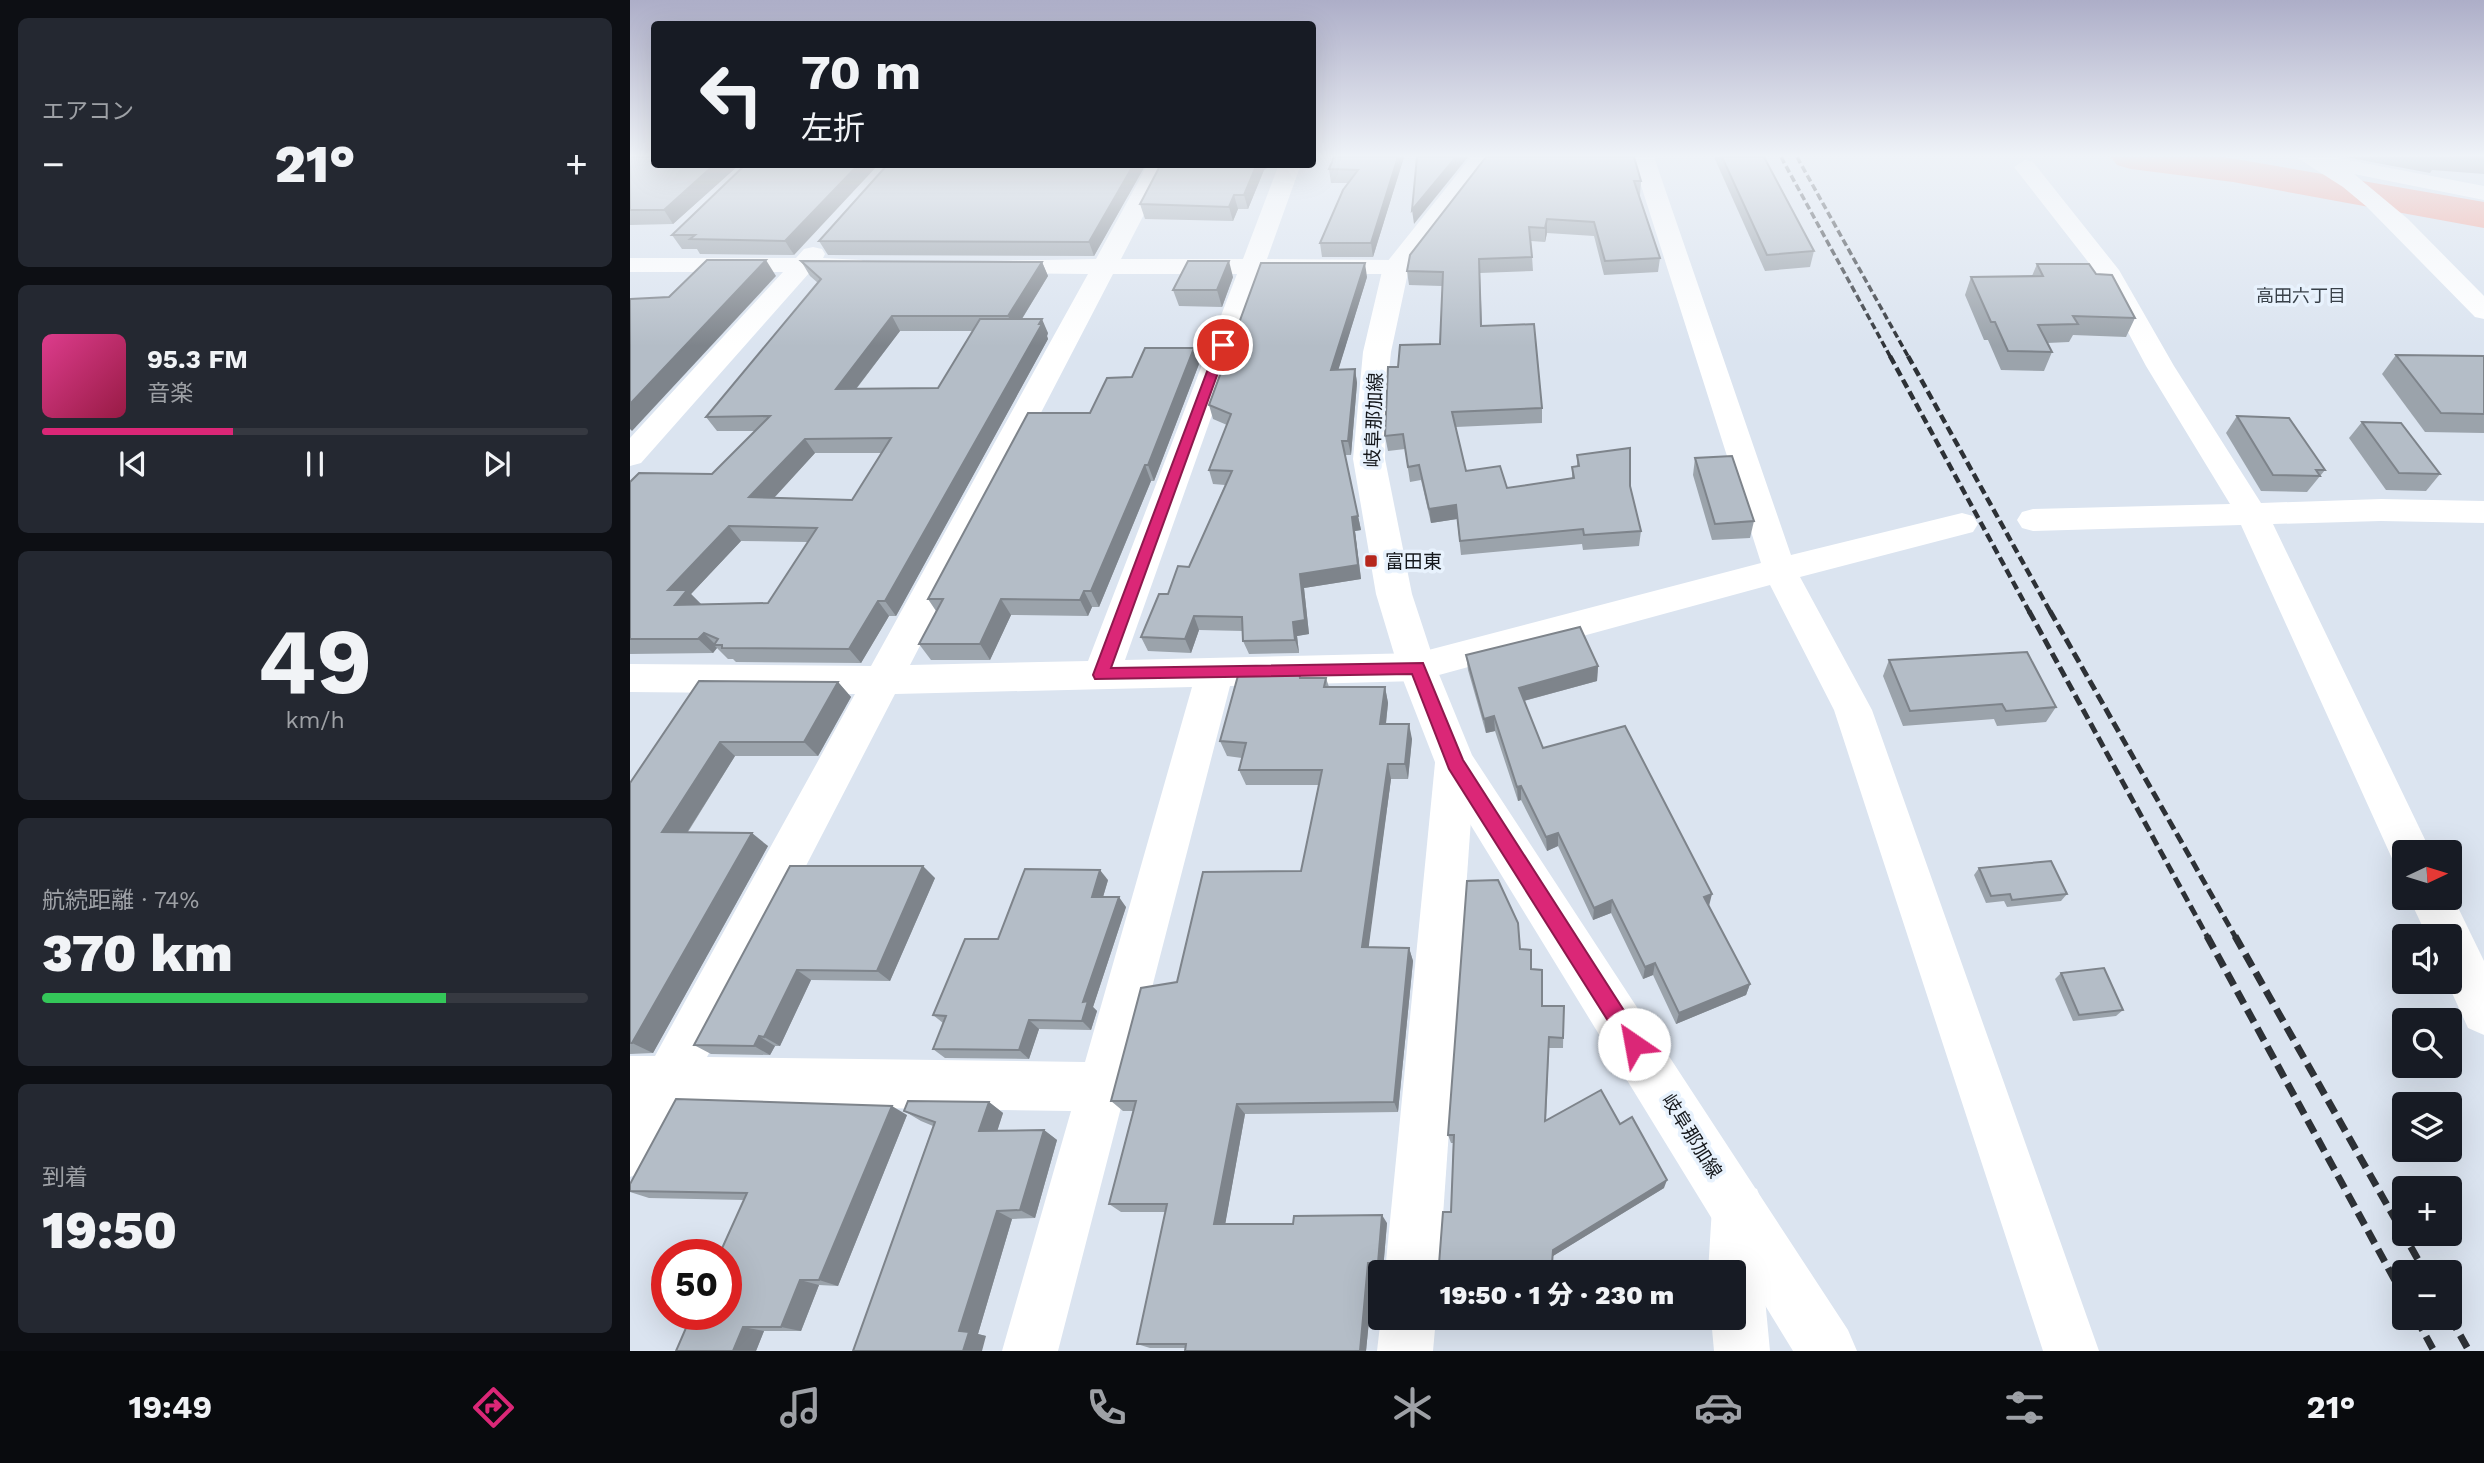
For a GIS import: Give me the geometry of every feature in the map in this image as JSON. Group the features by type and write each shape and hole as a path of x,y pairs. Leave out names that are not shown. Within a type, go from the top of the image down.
{"main road":[{"name":"岐阜那加線","path":"1433,220 1396,267 1377,352 1369,459 1394,594 1418,667 1455,764 1827,1351"}],"street":[{"path":"630,1152 650,1079 883,680 1129,220"},
{"path":"1101,675 1269,220"},
{"path":"1664,220 1780,571 1853,710 1986,1091 2071,1351"},
{"path":"2067,220 2107,270 2160,366 2252,514 2404,840"},
{"path":"2392,220 2484,311"},
{"path":"630,456 831,234"},
{"path":"635,270 676,238"},
{"path":"635,270 803,264 873,265"},
{"path":"969,266 1396,267"},
{"path":"2033,520 2381,510 2484,512"},
{"path":"630,678 883,680 1418,667 1962,524"},
{"path":"1030,1351 1215,672"},
{"path":"1413,1260 1455,764"},
{"path":"2462,963 2484,1012"},
{"path":"650,1079 1103,1087"},
{"path":"1738,1208 1734,1256 1742,1351"},
{"path":"1405,1351 1407,1330"}],"building":[{"path":"688,220 805,220 785,241 690,239 695,235 672,235"},
{"path":"838,220 1102,220 1089,242 819,241"},
{"path":"1330,220 1378,220 1371,243 1320,243"},
{"path":"1437,220 1547,220 1545,228 1529,227 1532,257 1479,259 1481,326 1534,324 1542,408 1452,412 1466,471 1500,466 1507,488 1574,478 1572,467 1579,466 1577,455 1630,448 1630,486 1641,531 1584,535 1583,529 1460,541 1456,505 1429,509 1419,465 1408,467 1403,434 1385,436 1388,367 1398,367 1400,345 1440,344 1443,272 1407,271 1410,255"},
{"path":"1563,220 1647,220 1660,258 1605,261 1594,222"},
{"path":"1751,220 1798,220 1814,251 1767,255"},
{"path":"707,260 766,260 630,404 630,299 669,297"},
{"path":"801,261 1042,262 1008,316 892,316 836,389 938,388 980,319 1042,319 1039,324 1042,324 885,601 878,601 849,649 722,648 722,645 714,645 718,639 704,633 698,639 630,639 630,482 639,473 712,474 770,416 706,417 821,279","holes":["891,438 852,500 749,497 805,439","729,526 817,528 768,603 675,605 687,590 668,590"]},
{"path":"1188,261 1229,261 1217,290 1173,290"},
{"path":"1261,263 1365,263 1331,370 1355,369 1348,441 1342,441 1358,516 1352,517 1358,565 1300,574 1305,620 1293,622 1295,640 1243,641 1242,617 1194,616 1185,639 1141,637 1159,594 1168,594 1178,566 1189,567 1232,471 1209,470 1231,414 1209,405"},
{"path":"2037,264 2089,264 2096,274 2112,275 2135,318 2073,316 2078,324 2038,325 2052,352 2008,351 1995,322 1991,322 1971,277 2043,276"},
{"path":"1145,348 1194,348 1148,465 1145,465 1091,591 1084,591 1080,600 1001,599 980,644 919,644 943,599 928,599 1028,413 1090,413 1107,378 1132,377"},
{"path":"2396,355 2484,356 2484,414 2441,413"},
{"path":"2237,416 2289,418 2325,470 2316,470 2320,476 2273,475"},
{"path":"2362,422 2401,423 2440,474 2399,473"},
{"path":"1732,456 1754,521 1715,524 1695,458"},
{"path":"1580,627 1598,666 1519,688 1543,748 1625,726 1712,894 1704,897 1750,984 1679,1013 1655,963 1645,967 1612,900 1594,908 1558,833 1546,837 1521,786 1517,787 1494,716 1484,719 1466,655"},
{"path":"2027,652 2056,707 2006,711 2002,704 1910,711 1889,660"},
{"path":"1299,671 1300,678 1326,678 1324,687 1385,687 1380,724 1409,724 1405,764 1388,764 1362,947 1409,948 1394,1102 1237,1104 1214,1224 1293,1224 1294,1216 1382,1215 1378,1260 1368,1260 1360,1351 1185,1351 1186,1344 1137,1344 1167,1204 1109,1204 1136,1101 1111,1101 1141,988 1177,982 1203,872 1301,871 1322,770 1239,770 1246,743 1220,741 1239,672"},
{"path":"699,681 838,682 804,742 720,742 662,832 752,833 630,1043 630,783"},
{"path":"2051,861 2067,894 2012,900 2010,894 1991,896 1979,868"},
{"path":"790,866 923,866 877,971 797,970 764,1037 759,1036 754,1046 694,1045"},
{"path":"1025,869 1100,870 1092,897 1119,897 1083,1002 1088,1001 1082,1021 1029,1020 1019,1050 933,1049 946,1016 933,1015 965,939 998,939"},
{"path":"1498,880 1518,923 1520,949 1531,950 1531,969 1542,970 1542,1006 1564,1006 1563,1038 1549,1037 1545,1121 1601,1090 1620,1124 1632,1117 1667,1180 1553,1250 1552,1260 1439,1260 1443,1212 1451,1212 1454,1135 1448,1135 1467,881"},
{"path":"2104,968 2123,1010 2079,1015 2061,973"},
{"path":"676,1099 892,1106 819,1280 800,1280 781,1327 743,1327 742,1329 742,1239 726,1239 747,1193 630,1191 630,1184"},
{"path":"908,1101 989,1102 979,1131 1044,1130 1020,1210 997,1211 959,1331 969,1332 963,1351 853,1351 935,1122 904,1111"},
{"path":"685,1330 742,1330 733,1351 676,1351"}],"railway":[{"path":"1816,220 1891,358"},
{"path":"1832,220 1909,358"},
{"path":"1890,356 2030,613"},
{"path":"1908,356 2051,613"},
{"path":"2029,611 2208,938"},
{"path":"2050,611 2236,938"},
{"path":"2207,936 2392,1275"},
{"path":"2235,936 2418,1260"},
{"path":"2423,1330 2434,1351"},
{"path":"2457,1330 2469,1351"}],"place":[{"name":"富田東","path":"1371,561"}],"district":[{"name":"高田六丁目","path":"2301,295"}],"route":[{"path":"1223,345 1101,675 1418,667 1455,764 1634,1044"}]}
